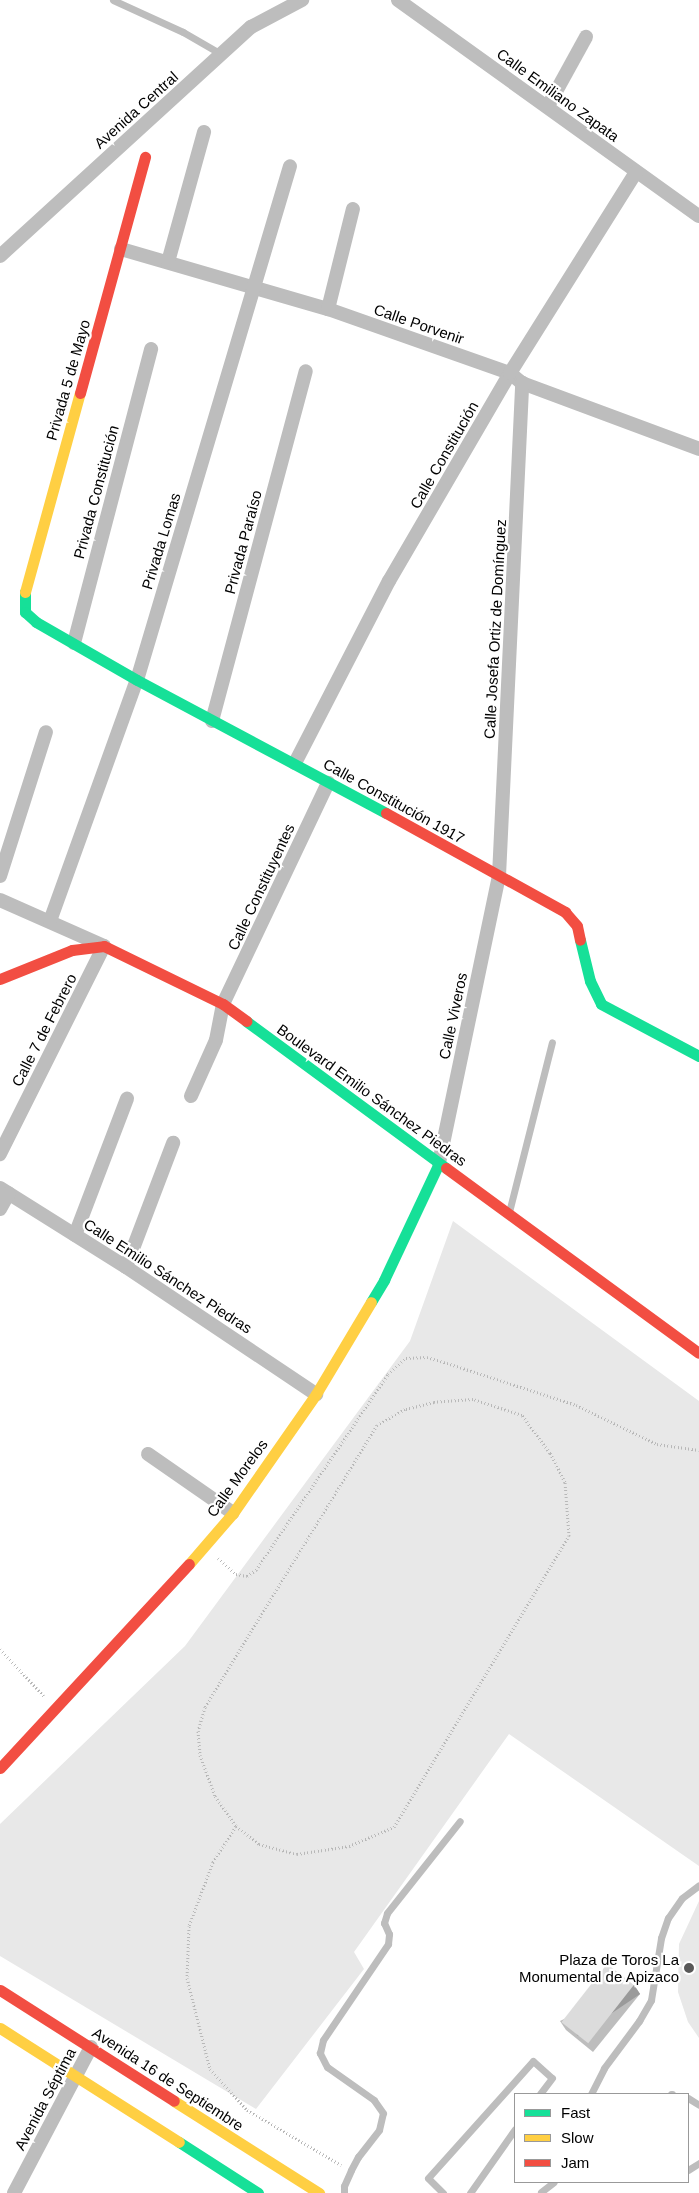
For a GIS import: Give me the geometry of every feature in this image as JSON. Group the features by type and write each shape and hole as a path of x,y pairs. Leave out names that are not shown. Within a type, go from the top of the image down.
{"street":[{"name":"Avenida Central","path":"0,256 251,27 302,0"},
{"name":"Calle Emiliano Zapata","path":"398,0 699,216"},
{"path":"548,106 586,38"},
{"path":"168,262 204,132"},
{"name":"Privada 5 de Mayo","path":"25,612 24,596 145,157"},
{"name":"Privada Lomas","path":"50,921 137,680 290,166"},
{"name":"Calle Constitución","path":"295,763 389,581 510,373 636,172"},
{"path":"328,309 353,209"},
{"name":"Calle Porvenir","path":"121,249 328,309 510,373 522,383 699,449"},
{"name":"Privada Constitución","path":"74,643 151,349"},
{"name":"Privada Paraíso","path":"212,721 306,371"},
{"name":"Calle Josefa Ortiz de Domínguez","path":"499,876 522,383"},
{"name":"Calle Constitución 1917","path":"25,612 36,622 137,680 295,763 328,783 565,912 577,926 590,981 601,1004 699,1056"},
{"path":"0,876 46,732"},
{"name":"Calle Constituyentes","path":"223,1004 328,783"},
{"name":"Calle Viveros","path":"439,1163 499,876"},
{"path":"0,900 104,946"},
{"path":"0,979 72,950 104,946"},
{"name":"Boulevard Emilio Sánchez Piedras","path":"104,946 223,1004 508,1215 699,1353"},
{"name":"Calle 7 de Febrero","path":"0,1154 104,946"},
{"path":"191,1096 216,1040 223,1004"},
{"path":"75,1235 127,1099"},
{"path":"126,1267 173,1143"},
{"name":"Calle Morelos","path":"0,1768 171,1585 233,1513 316,1394 384,1280 439,1163"},
{"path":"0,1210 4,1191"},
{"name":"Calle Emilio Sánchez Piedras","path":"4,1191 126,1267 316,1394"},
{"path":"148,1454 233,1513"},
{"name":"Avenida 16 de Septiembre","path":"0,1990 319,2193"},
{"path":"0,2028 258,2193"},
{"name":"Avenida Séptima","path":"14,2193 90,2047"}],"lane":[{"path":"113,0 183,32 221,54"},
{"path":"508,1215 552,1042"},
{"path":"344,2193 344,2186 358,2157 379,2130 383,2113 374,2100 327,2068 320,2052 323,2040 388,1944 389,1934 384,1923 387,1913 460,1822"},
{"path":"592,2093 604,2068 639,2021 651,2000 661,1938 668,1918 682,1898 699,1885"},
{"path":"443,2193 428,2178 533,2061 552,2078 541,2093"},
{"path":"470,2193 514,2130"},
{"path":"541,2192 553,2183"}],"path":[{"path":"204,1547 236,1574 246,1576 256,1570 388,1374 406,1358 427,1357 447,1363 576,1405 657,1444 699,1450"},
{"path":"473,1399 522,1415 550,1453 565,1482 569,1536 394,1827 349,1846 297,1854 259,1844 236,1826 215,1796 200,1756 198,1731 206,1706 377,1425 405,1410 434,1402 473,1399"},
{"path":"0,1649 57,1709"},
{"path":"236,1826 213,1862 189,1926 187,1978 210,2069 246,2110 351,2170"}],"shaded area":[{"path":"453,1221 699,1401 699,1866 509,1734 354,1952 364,1969 256,2109 0,1956 0,1824 185,1646 410,1341"},
{"name":"Plaza de Toros La Monumental de Apizaco","path":"699,1901 699,2038 688,2022 678,1992 679,1944"}],"building":[{"path":"607,1964 634,1985 588,2043 561,2022"}],"traffic: fast":[{"path":"25,592 25,612 36,622 137,680 386,813"},
{"path":"580,940 590,981 601,1004 699,1056"},
{"path":"246,1021 446,1168"},
{"path":"371,1302 384,1280 439,1163"},
{"path":"179,2142 258,2193"}],"traffic: slow":[{"path":"25,592 80,393"},
{"path":"189,1564 233,1513 316,1394 371,1302"},
{"path":"0,2028 179,2142"},
{"path":"174,2101 319,2193"}],"traffic: jam":[{"path":"80,393 145,157"},
{"path":"386,813 565,912 577,926 580,940"},
{"path":"0,979 72,950 104,946 223,1004 246,1021"},
{"path":"446,1168 699,1353"},
{"path":"0,1768 189,1564"},
{"path":"0,1990 174,2101"}],"place":[{"name":"Plaza de Toros La Monumental de Apizaco","path":"689,1968"}]}
